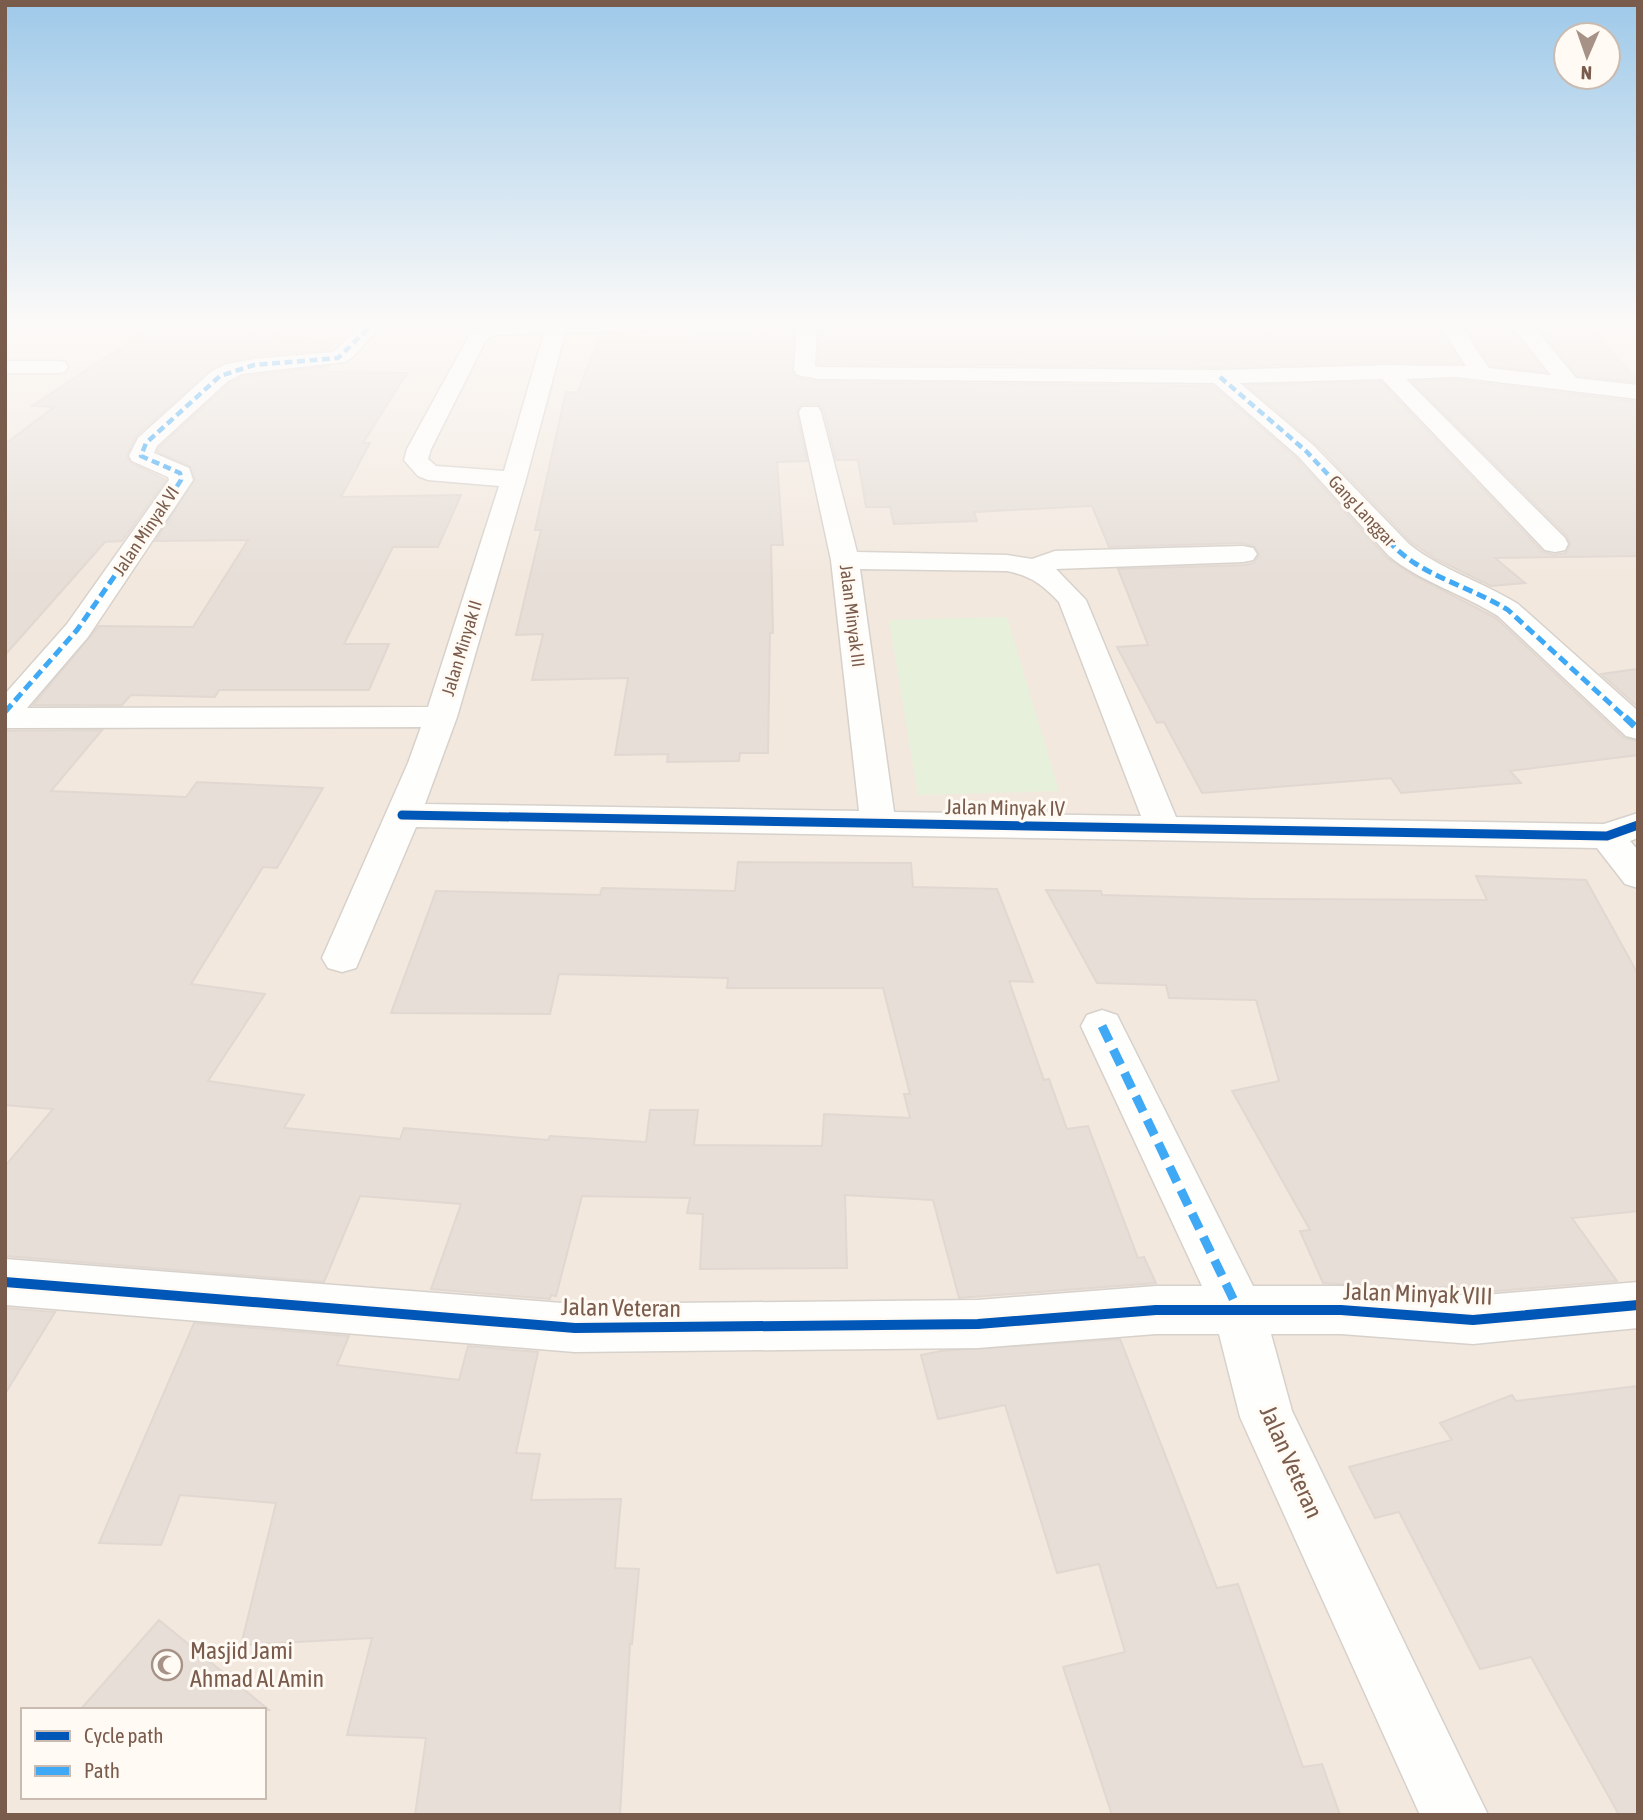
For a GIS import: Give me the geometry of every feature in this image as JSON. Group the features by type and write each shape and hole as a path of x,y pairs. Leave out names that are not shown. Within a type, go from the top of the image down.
{"street":[{"name":"Jalan Minyak VI","path":"5,712 31,687 85,619 181,480 180,473 141,456 146,443 186,407"},
{"path":"441,407 419,449 416,460 420,467 437,475 514,479"},
{"name":"Jalan Minyak II","path":"342,958 425,763 534,407"},
{"name":"Gang Langgar","path":"1256,407 1307,450 1416,565 1487,597 1508,610 1638,729"},
{"path":"1421,407 1555,544"},
{"name":"Jalan Minyak III","path":"810,412 845,560 878,823"},
{"path":"1035,568 1055,559 1242,554"},
{"path":"845,560 1007,563 1035,568 1051,577 1072,600 1163,828"},
{"path":"5,718 441,717"},
{"name":"Jalan Minyak IV","path":"402,815 1163,828 1623,831"},
{"path":"1623,831 1638,875"},
{"path":"1102,1026 1238,1309"},
{"name":"Jalan Veteran","path":"5,1282 575,1328 978,1324 1156,1310 1238,1309 1268,1417 1455,1815"},
{"name":"Jalan Minyak VIII","path":"1238,1309 1340,1310 1473,1320 1638,1305"}],"shaded area":[{"path":"5,407 1638,407 1638,1815 5,1815"}],"green space":[{"path":"1007,617 1059,791 918,795 889,620"}],"building":[{"path":"54,407 169,407 136,436 127,455 130,462 166,480 122,541 105,542 5,655 5,444"},
{"path":"203,407 386,407 363,443 370,443 341,497 461,495 438,547 393,547 344,644 389,644 369,690 219,690 215,697 131,695 122,705 33,705 99,626 193,627 248,540 155,541 195,479 190,466 157,452"},
{"path":"563,407 800,407 797,411 807,461 777,462 783,545 771,545 773,633 770,633 768,753 740,753 739,761 667,762 668,754 615,755 628,678 532,680 543,634 516,635 541,530 535,530"},
{"path":"821,407 1237,407 1296,458 1387,558 1413,575 1496,618 1624,738 1638,741 1638,755 1510,771 1521,783 1401,793 1391,778 1202,793 1164,722 1157,723 1117,647 1148,645 1118,569 1244,565 1254,563 1259,555 1255,547 1243,543 1109,547 1092,506 974,512 977,521 894,524 890,507 866,507 858,460 836,460 824,411"},
{"path":"1273,407 1405,407 1543,552 1554,555 1566,553 1570,545 1567,536 1438,407 1638,407 1638,556 1495,558 1525,583 1491,586 1436,559 1411,542 1316,444"},
{"path":"1638,669 1638,707 1601,674"},
{"path":"102,730 51,791 186,797 197,782 323,788 277,868 263,867 191,984 265,994 208,1081 304,1095 284,1128 400,1139 404,1128 548,1140 550,1136 646,1142 650,1110 698,1110 694,1145 822,1146 824,1114 910,1118 904,1094 910,1094 883,988 727,988 728,978 559,974 550,1014 391,1013 436,891 600,895 602,888 735,891 738,862 911,863 913,887 997,889 1033,982 1009,981 1044,1080 1049,1079 1067,1129 1088,1126 1138,1258 1144,1257 1156,1283 959,1298 933,1200 845,1195 847,1268 700,1269 703,1214 687,1213 690,1198 582,1196 556,1296 551,1295 550,1299 431,1289 461,1204 360,1196 324,1282 5,1256 5,1166 53,1109 5,1105 5,731"},
{"path":"1476,876 1586,880 1638,974 1638,1211 1572,1218 1617,1281 1473,1293 1460,1292 1456,1286 1418,1289 1323,1283 1300,1231 1310,1230 1232,1091 1279,1081 1256,1000 1169,998 1166,985 1097,983 1046,890 1101,891 1102,895 1256,899 1487,900"},
{"path":"5,1308 55,1312 5,1394"},
{"path":"194,1323 349,1336 337,1365 459,1380 468,1346 538,1352 516,1453 540,1454 531,1500 621,1499 615,1568 639,1569 630,1644 620,1815 415,1815 426,1738 347,1735 372,1638 241,1645 276,1503 180,1495 161,1545 99,1543"},
{"path":"1120,1339 1217,1588 1238,1584 1303,1767 1322,1764 1340,1815 1112,1815 1063,1667 1125,1652 1099,1564 1057,1573 1005,1405 938,1419 921,1355 941,1351"},
{"path":"1638,1386 1638,1815 1619,1815 1531,1657 1480,1669 1399,1512 1375,1518 1349,1467 1452,1440 1440,1423 1512,1395 1516,1401"},
{"name":"Masjid Jami Ahmad Al Amin","path":"159,1620 269,1710 266,1708 82,1708"}],"marked path":[{"path":"5,712 55,659 120,571 181,480 180,473 141,456 146,443 186,407"},
{"path":"1255,407 1306,451 1399,550 1416,564 1487,597 1508,610 1638,729"},
{"path":"1102,1026 1238,1309 1234,1309"}],"cycle path":[{"path":"402,815 1607,836 1638,825"},
{"path":"5,1282 575,1328 978,1324 1156,1310 1341,1310 1473,1320 1638,1305"}],"place":[{"name":"Masjid Jami Ahmad Al Amin","path":"167,1665"}]}
